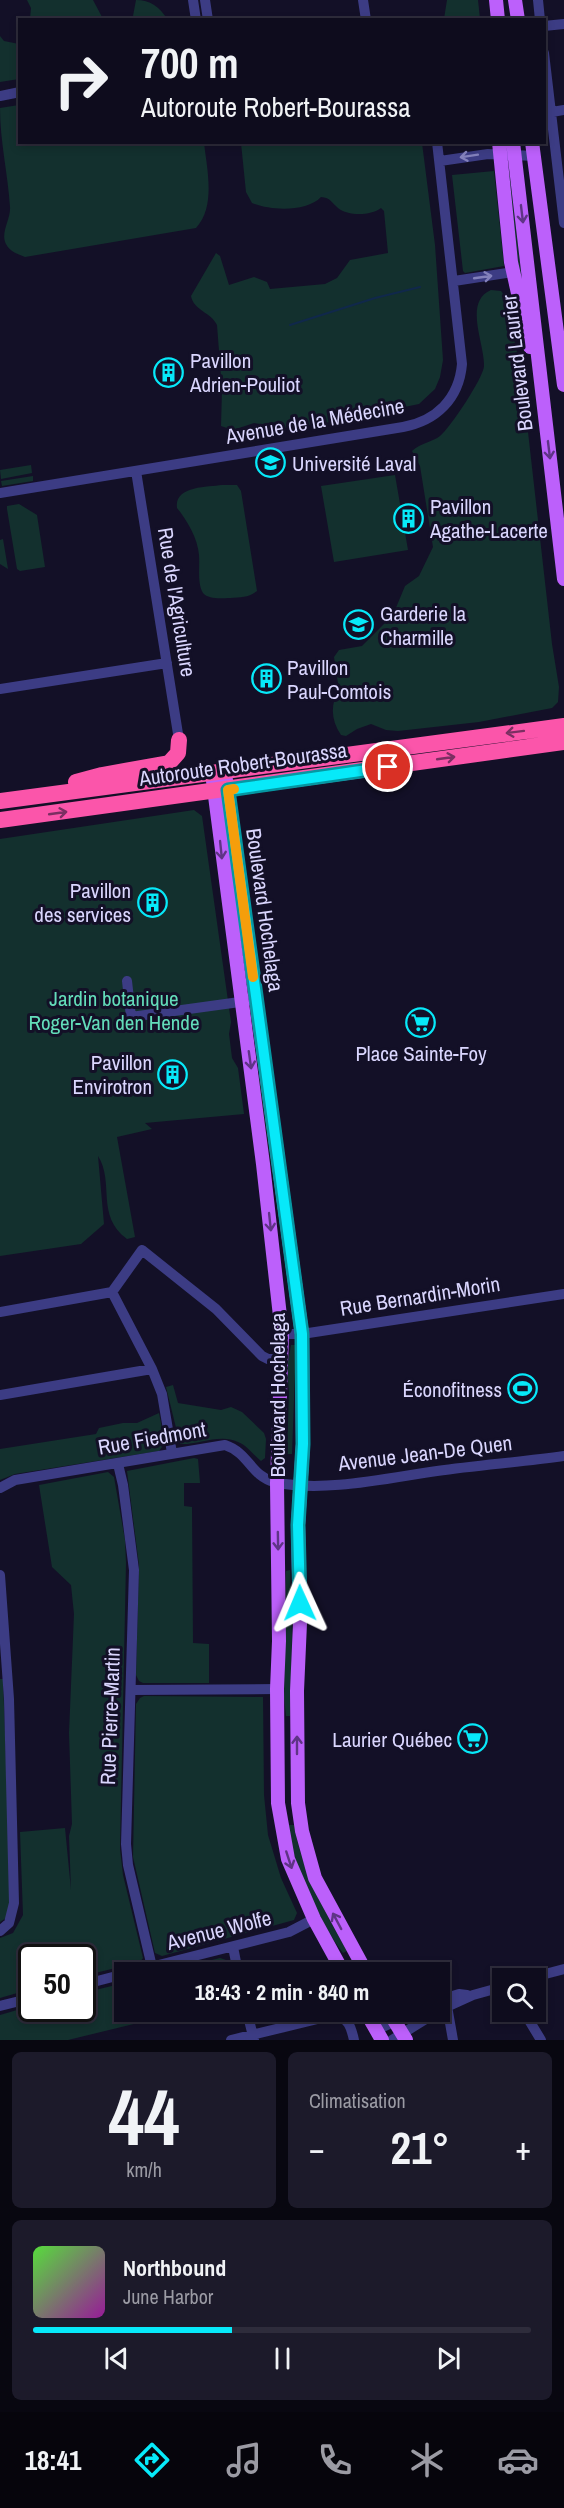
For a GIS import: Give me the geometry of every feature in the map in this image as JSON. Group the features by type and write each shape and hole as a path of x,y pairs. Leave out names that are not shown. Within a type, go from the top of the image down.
{"highway":[{"name":"Autoroute Robert-Bourassa","path":"0,798 218,772 564,726"},
{"path":"0,798 170,763 178,753 179,740"},
{"name":"Autoroute Robert-Bourassa","path":"0,820 564,742"}],"main road":[{"path":"496,0 498,18"},
{"path":"515,0 518,18"},
{"path":"499,148 513,272 542,392"},
{"name":"Boulevard Laurier","path":"514,149 564,579"},
{"name":"Boulevard Laurier","path":"533,149 564,385"},
{"name":"Boulevard Hochelaga","path":"218,772 256,1000 302,1334 303,1444 299,1486 298,1803 302,1831 315,1878 361,1962"},
{"name":"Boulevard Hochelaga","path":"221,791 242,1002 282,1334 277,1483 278,1803 288,1859 314,1918 338,1962"},
{"path":"278,1803 298,1803"},
{"path":"393,2022 400,2038"}],"street":[{"path":"193,0 196,18"},
{"path":"205,0 208,18"},
{"path":"363,0 366,18"},
{"path":"538,0 540,18"},
{"path":"546,26 564,24"},
{"path":"546,68 564,223"},
{"path":"0,96 18,92"},
{"path":"552,112 564,110"},
{"name":"Avenue de la Médecine","path":"0,493 403,427 428,419 448,403 457,389 462,374 454,281 437,144"},
{"path":"440,161 499,148 533,149"},
{"path":"454,281 513,272"},
{"name":"Rue de l'Agriculture","path":"136,471 179,740"},
{"path":"0,689 167,663"},
{"path":"127,981 131,1017 256,1000"},
{"path":"0,1312 112,1292 142,1250 216,1309 262,1356 268,1359 281,1359"},
{"path":"112,1292 152,1369 162,1394 172,1453"},
{"name":"Rue Bernardin-Morin","path":"282,1334 302,1334 564,1294"},
{"path":"0,1395 152,1369"},
{"name":"Rue Fiedmont","path":"0,1488 15,1480 225,1445 236,1449 263,1478 277,1483 299,1486"},
{"name":"Avenue Jean-De Quen","path":"299,1486 408,1477 561,1457"},
{"name":"Rue Pierre-Martin","path":"118,1464 123,1485 134,1570 127,1854 151,1962"},
{"path":"0,1575 14,1903 9,1923 0,1931"},
{"path":"131,1690 277,1689"},
{"name":"Avenue Wolfe","path":"172,1962 289,1932 314,1918"},
{"path":"233,1947 236,1962"},
{"path":"546,1974 564,1969"},
{"path":"96,1981 114,1977"},
{"path":"450,2000 459,1994 473,1995 492,1990"},
{"path":"0,2006 18,2002"},
{"path":"231,2040 254,2037 334,2015 345,2019 350,2024 354,2040"},
{"path":"250,2022 254,2037"},
{"path":"379,2035 387,2022"},
{"path":"400,2038 421,2022"},
{"path":"446,2022 453,2040"},
{"path":"530,2022 541,2040"}],"green space":[{"path":"27,0 93,0 102,17 111,18 30,18 31,8"},
{"path":"136,0 154,5 166,18 136,18 133,16"},
{"path":"447,0 478,0 480,18 444,18"},
{"path":"0,36 4,41 18,44 18,79 0,82"},
{"path":"18,105 18,144 204,144 209,187 206,210 202,219 196,228 25,257 14,252 4,240 10,207 0,108"},
{"path":"241,144 422,144 435,245 443,360 435,389 419,404 331,422 285,428 254,423 233,430 221,426 222,390 217,325 211,317 195,305 191,296 216,253 220,256 229,285 254,277 267,282 270,289 325,284 337,278 350,260 388,253 384,211 381,208 365,214 353,214 342,211 329,199 321,197 315,202 298,208 269,208 252,203 246,192"},
{"path":"509,168 526,315 504,169"},
{"path":"494,171 504,266 465,273 452,175"},
{"path":"491,290 501,291 504,295 521,370 552,644 559,687 558,702 552,708 479,722 398,731 386,730 371,724 346,736 341,735 335,724 333,712 334,701 339,690 334,657 339,650 362,646 393,615 405,586 419,576 433,547 420,466 412,451 437,438 445,431 466,402 483,372 477,314 478,304"},
{"path":"31,465 32,473 1,479 0,470"},
{"path":"395,475 408,550 334,562 321,486"},
{"path":"33,476 33,481 2,486 1,481"},
{"path":"237,485 241,491 257,591 244,597 216,598 203,593 200,584 197,543 177,508 177,501 186,492 200,487"},
{"path":"19,504 37,515 45,567 20,571 17,569 7,506"},
{"path":"3,539 8,569 0,564 0,540"},
{"name":"Jardin botanique Roger-Van den Hende","path":"194,810 202,816 231,1022 229,1034 232,1058 238,1068 244,1114 145,1123 152,1129 117,1137 135,1237 127,1239 117,1230 111,1220 103,1166 98,1156 104,1224 81,1244 0,1256 0,839"},
{"path":"263,1074 277,1171 272,1172 258,1075"},
{"path":"291,1345 296,1345 292,1454 287,1454 289,1392 287,1368"},
{"path":"173,1385 178,1403 221,1410 231,1407 242,1412 264,1433 265,1458 261,1461 245,1446 231,1440 216,1439 180,1444 166,1387"},
{"path":"159,1413 165,1443 159,1451 15,1474 0,1480 0,1449 96,1434 99,1428 123,1423 137,1423"},
{"path":"198,1459 200,1483 184,1483 184,1506 192,1507 193,1643 209,1644 209,1683 143,1683 136,1675 139,1565 127,1471"},
{"path":"108,1472 114,1477 125,1540 126,1563 120,1849 123,1875 143,1958 140,1962 114,1962 114,1968 96,1973 96,1944 18,1944 18,1993 0,1998 0,1938 13,1933 23,1915 20,1832 65,1828 71,1890 69,1836 72,1824 69,1733 74,1614 71,1585 52,1567 39,1485"},
{"path":"290,1570 292,1638 290,1716 286,1716 284,1697 286,1571"},
{"path":"0,1679 3,1679 11,1899 6,1918 0,1922"},
{"path":"144,1696 263,1697 264,1795 268,1835 281,1878 297,1913 294,1920 162,1956 155,1953 133,1857 136,1704"},
{"path":"289,1825 294,1825 308,1875 347,1951 343,1953 308,1892 294,1856"},
{"path":"220,1958 227,1962 204,1962"},
{"path":"114,1985 114,2022 142,2022 68,2040 0,2040 0,2015 18,2010 18,2022 96,2022 96,1990"}],"waterway":[{"path":"290,325 375,298 420,287"}],"slow traffic":[{"path":"234,789 228,790 253,977"}],"place":[{"name":"Pavillon Adrien-Pouliot","path":"169,372"},
{"name":"Université Laval","path":"271,463"},
{"name":"Pavillon Agathe-Lacerte","path":"409,518"},
{"name":"Garderie la Charmille","path":"359,625"},
{"name":"Pavillon Paul-Comtois","path":"266,679"},
{"name":"Pavillon des services","path":"152,902"},
{"name":"Place Sainte-Foy","path":"421,1022"},
{"name":"Pavillon Envirotron","path":"173,1074"},
{"name":"Éconofitness","path":"523,1389"},
{"name":"Laurier Québec","path":"473,1739"}],"route":[{"path":"300,1603 298,1525 303,1444 302,1334 228,790 388,767"}]}
